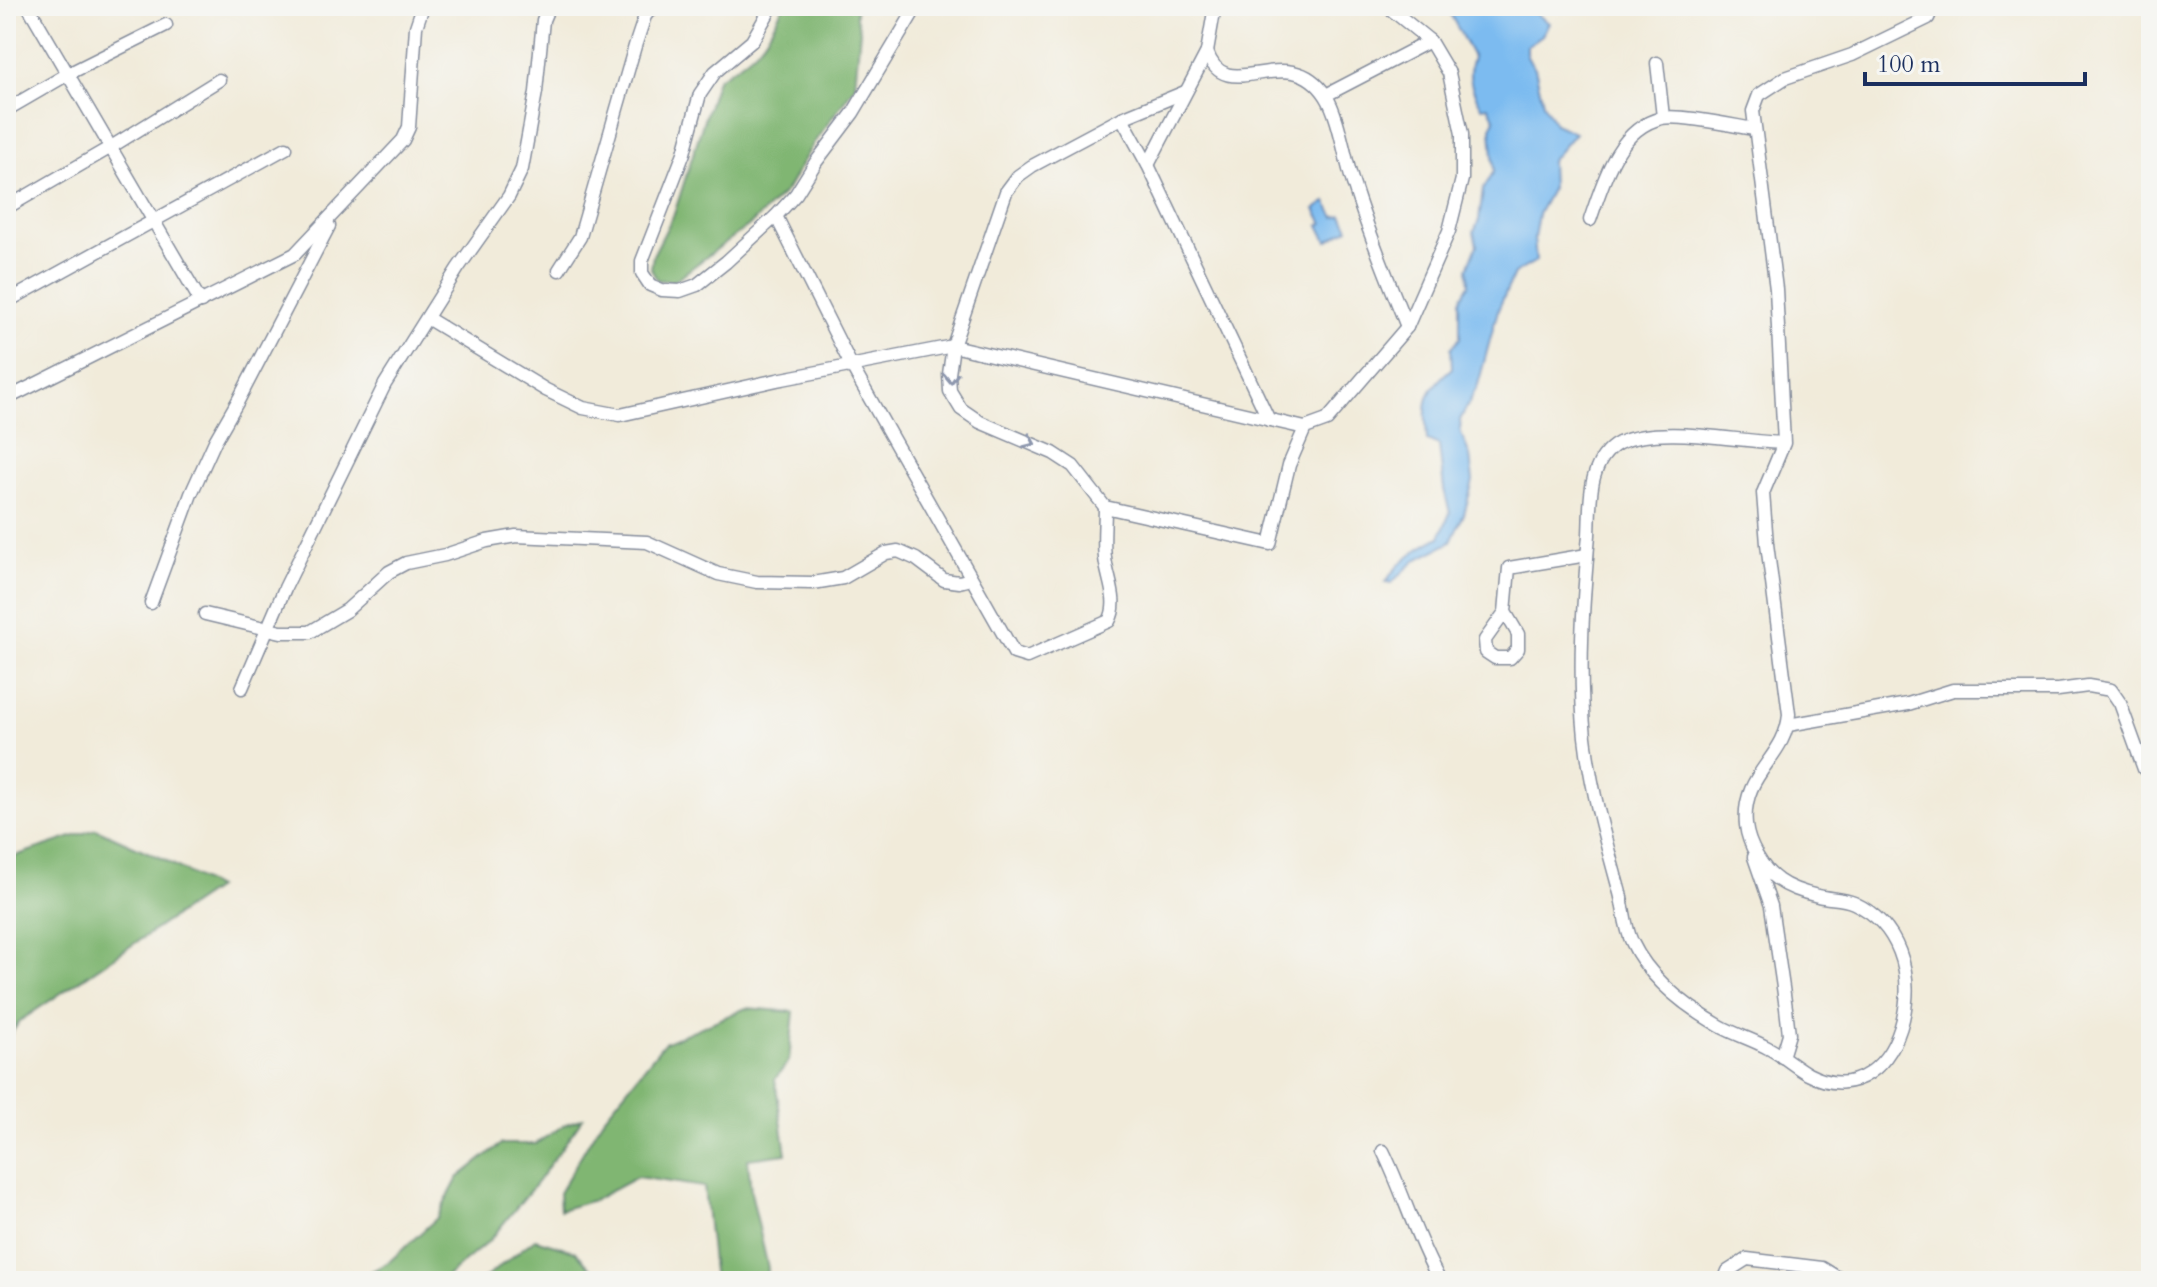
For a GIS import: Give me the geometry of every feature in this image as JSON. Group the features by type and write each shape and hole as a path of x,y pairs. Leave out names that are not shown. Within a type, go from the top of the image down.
{"street":[{"path":"28,6 201,302"},
{"path":"6,399 295,254 403,140 409,127 416,27 423,6"},
{"path":"242,688 267,626 352,446 385,384 458,268 509,196 522,169 536,92 543,20 549,6"},
{"path":"559,270 580,237 635,46 645,16 653,6"},
{"path":"772,6 752,41 715,72 700,94 684,153 642,261 642,273 650,285 662,290 680,291 697,285 726,262 796,194 853,113 917,6"},
{"path":"427,318 546,390 583,408 620,415 777,380 953,346 1305,428 1327,420 1407,327 1449,231 1462,179 1462,134 1449,73 1430,41 1387,6"},
{"path":"1782,1057 1789,1034 1771,906 1746,824 1746,803 1752,782 1784,740 1788,725 1763,493 1784,443 1776,289 1753,111 1759,95 1772,85 1878,43 1928,18 1933,6"},
{"path":"1148,165 1207,52 1212,10"},
{"path":"6,110 68,74 166,25"},
{"path":"1326,95 1430,41"},
{"path":"1207,52 1211,64 1218,71 1231,76 1293,70 1304,75 1326,95 1359,203 1407,327"},
{"path":"1657,63 1663,117"},
{"path":"6,208 219,80"},
{"path":"776,216 852,367 971,579 1014,653 1027,657 1109,621 1114,605 1105,556 1105,507 1073,466 1053,453 980,422 961,409 950,391 953,346 1006,192 1018,176 1122,118 1185,92"},
{"path":"1590,220 1612,159 1641,127 1663,117 1754,129"},
{"path":"1122,118 1148,165 1269,420"},
{"path":"6,302 286,148"},
{"path":"151,603 191,494 215,441 336,213"},
{"path":"1105,507 1270,544 1289,465 1305,428"},
{"path":"1749,842 1776,880 1821,897 1852,902 1876,918 1893,937 1906,968 1904,1018 1889,1056 1862,1079 1838,1082 1811,1076 1768,1048 1721,1026 1687,1004 1651,972 1630,940 1598,811 1585,738 1582,668 1587,555 1593,479 1600,462 1609,450 1620,443 1645,436 1669,434 1784,443"},
{"path":"205,614 292,633 310,632 347,610 389,572 406,563 516,536 647,542 718,574 757,582 813,583 843,578 886,553 898,551 916,559 944,580 959,582 971,579"},
{"path":"1505,612 1509,568 1587,555"},
{"path":"1788,725 1908,704 1953,690 2058,690 2088,686 2111,690 2120,703 2144,769 2151,774"},
{"path":"1383,1151 1419,1241 1440,1281"},
{"path":"1724,1281 1728,1271 1747,1259 1822,1268 1843,1281"}],"green space":[{"path":"783,6 856,6 860,30 855,86 813,144 786,191 752,223 674,281 657,280 651,269 653,255 674,214 717,79 757,49"},
{"path":"96,829 165,860 216,888 20,1021 6,1041 6,859"},
{"path":"746,1008 794,1012 789,1061 775,1079 786,1154 748,1159 751,1192 768,1268 764,1281 714,1281 704,1187 637,1177 594,1200 560,1210 559,1193 602,1120 664,1043"},
{"path":"583,1118 538,1181 489,1241 441,1281 354,1281 389,1262 437,1218 458,1178 501,1144 535,1144 566,1124"},
{"path":"535,1239 575,1251 603,1281 481,1281"}],"water":[{"path":"1446,6 1526,6 1549,23 1542,35 1527,46 1527,57 1535,68 1543,103 1555,124 1575,133 1551,161 1552,188 1538,214 1534,238 1536,261 1514,274 1498,310 1478,385 1460,420 1473,481 1464,514 1451,542 1416,560 1391,583 1386,582 1403,561 1440,537 1450,513 1439,445 1427,440 1426,408 1430,392 1452,368 1451,348 1460,338 1460,300 1469,284 1468,268 1477,245 1474,232 1483,190 1494,171 1491,128 1495,119 1488,106 1482,107 1475,95 1470,77 1473,57"},
{"path":"1326,202 1335,217 1342,215 1349,228 1327,241 1319,225 1323,223 1315,209"}]}
